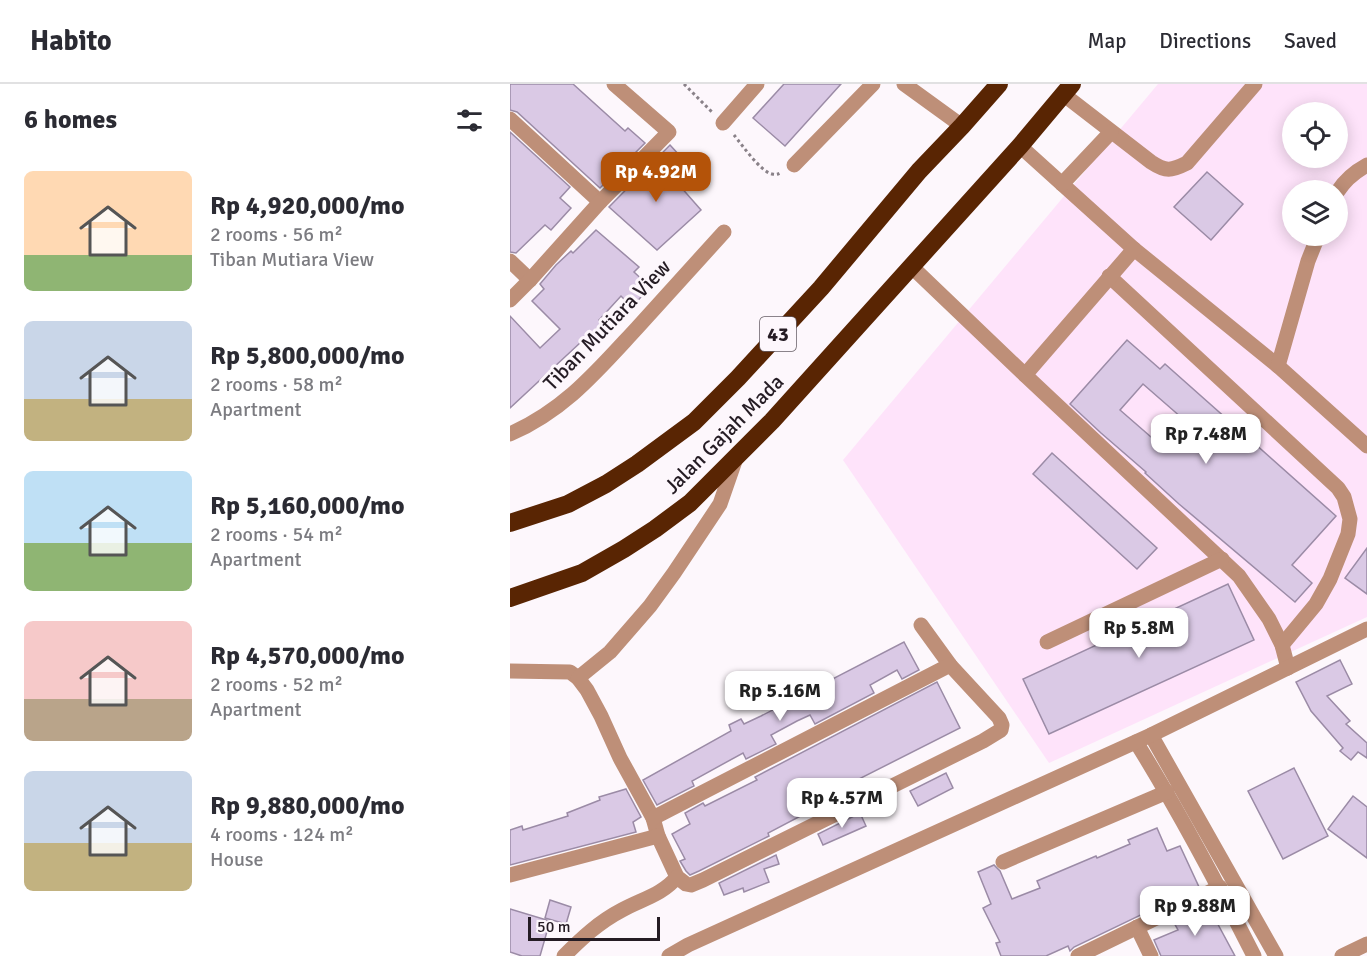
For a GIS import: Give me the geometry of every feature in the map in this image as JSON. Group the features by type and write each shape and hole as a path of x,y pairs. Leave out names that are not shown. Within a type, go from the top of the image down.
{"highway":[{"name":"Jalan Gajah Mada","path":"510,523 568,504 606,484 694,422 821,288 919,171 999,84"},
{"name":"Jalan Gajah Mada","path":"510,598 582,573 656,529 690,503 772,421 1020,146 1068,89"}],"street":[{"path":"510,300 600,202 669,132 615,84"},
{"path":"723,123 757,84"},
{"path":"794,165 873,84"},
{"path":"904,84 962,126"},
{"path":"1068,89 1111,132 1163,170 1174,170 1187,163 1255,84"},
{"path":"510,119 600,202"},
{"path":"1062,184 1111,132"},
{"path":"1020,146 1134,249 1278,366 1367,446"},
{"path":"1346,180 1367,165"},
{"name":"Tiban Mutiara View","path":"510,434 559,406 586,382 724,232"},
{"path":"1278,366 1314,246"},
{"path":"1025,375 1134,249"},
{"path":"510,261 530,280"},
{"path":"912,267 1239,576 1259,604 1282,645 1288,668"},
{"path":"1109,276 1338,488 1344,497 1350,519 1348,534 1330,579 1316,604 1282,645"},
{"path":"578,678 610,652 650,606 674,573 720,504 736,458"},
{"path":"1047,642 1222,559"},
{"path":"510,671 570,672 578,678 601,716 620,758 653,818 658,836 677,877 691,885 973,747 1001,730 1002,725 999,718 950,665 921,625"},
{"path":"669,956 710,935 1151,735 1367,629"},
{"path":"653,818 950,665"},
{"path":"1151,735 1276,956"},
{"path":"1136,742 1220,887 1254,956"},
{"path":"1003,862 1167,792"},
{"path":"510,875 658,836"},
{"path":"564,956 600,923 623,909 663,891 677,877"},
{"path":"1078,956 1220,887"},
{"path":"1137,927 1149,955"},
{"path":"1342,956 1367,944"}],"path":[{"path":"684,84 723,123 764,170 776,175 794,165"}],"shaded area":[{"path":"1158,84 1367,84 1367,617 1049,763 843,460"}],"building":[{"path":"510,84 573,84 625,131 628,128 645,143 600,188 517,112 510,110"},
{"path":"784,84 841,84 785,146 753,118"},
{"path":"510,132 570,187 560,198 571,208 551,230 545,225 516,253 510,252"},
{"path":"670,145 680,156 666,168 681,182 679,185 701,210 657,250 609,207"},
{"path":"1207,172 1243,204 1211,240 1174,207"},
{"path":"596,230 639,267 634,272 650,287 632,307 621,296 599,320 607,329 586,348 581,342 510,408 510,316 540,348 560,329 532,301 544,289 540,284 556,265 571,251 573,253"},
{"path":"1127,340 1160,369 1165,364 1336,516 1292,565 1312,583 1295,602 1179,504 1070,404","holes":["1143,384 1190,425 1166,450 1120,410"]},
{"path":"1052,453 1157,548 1137,569 1033,474"},
{"path":"1367,548 1367,594 1345,578"},
{"path":"1228,584 1254,640 1049,734 1023,679"},
{"path":"904,642 919,670 902,679 897,670 870,685 874,693 815,724 810,715 797,721 771,735 776,744 746,759 743,753 692,781 694,786 657,805 643,780 731,731 729,725 741,719 744,724 761,716"},
{"path":"1340,660 1352,684 1327,696 1350,721 1346,724 1367,743 1367,758 1358,752 1351,760 1340,751 1343,748 1311,711 1296,682"},
{"path":"937,682 960,728 845,786 850,796 810,816 808,812 768,833 769,836 699,871 690,875 686,871 680,861 685,859 672,834 690,824 685,813 703,803 705,806 757,780 755,777"},
{"path":"1294,768 1328,836 1283,859 1248,791"},
{"path":"946,773 953,788 918,806 910,791"},
{"path":"626,789 641,817 633,822 636,832 510,865 510,830 522,826 523,830 568,816 567,813 600,800 599,797"},
{"path":"1353,796 1367,807 1367,858 1328,829"},
{"path":"860,813 866,826 823,845 818,834"},
{"path":"1157,828 1167,851 1180,846 1199,887 1074,947 1070,951 1068,946 1046,956 1001,956 996,943 1000,942 983,908 991,904 978,872 994,865 1000,871 1012,899 1040,888 1037,881 1130,844 1128,840"},
{"path":"776,855 779,864 764,869 769,882 744,892 743,888 724,895 719,883"},
{"path":"550,900 571,907 566,924 545,918"},
{"path":"1207,904 1235,956 1161,956 1154,940 1178,930 1173,921"},
{"path":"510,909 550,921 540,956 522,956 510,952"}]}
